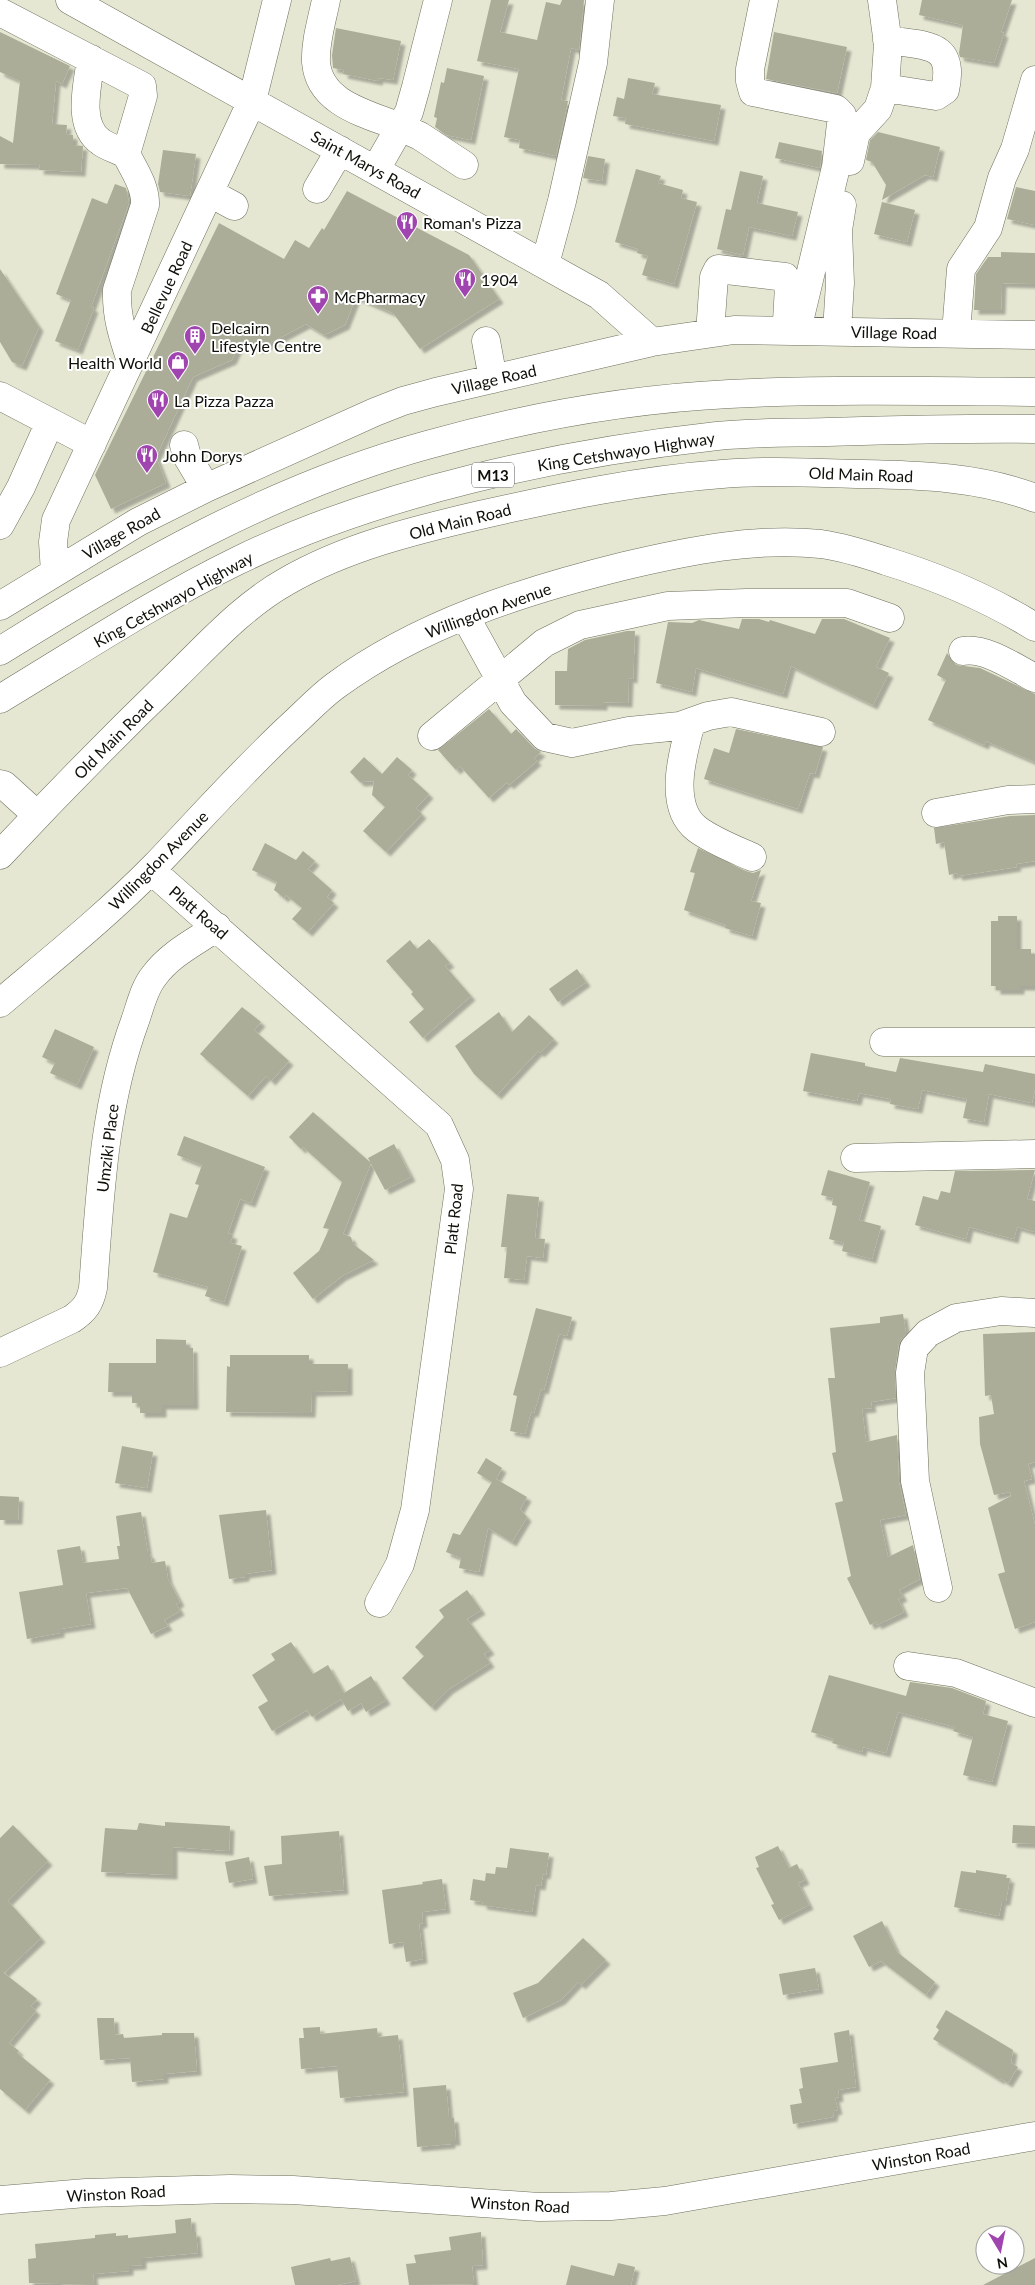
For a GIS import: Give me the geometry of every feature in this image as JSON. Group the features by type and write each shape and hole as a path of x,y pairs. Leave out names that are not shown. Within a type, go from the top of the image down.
{"main road":[{"name":"Saint Marys Road","path":"70,0 599,295 652,342"},
{"name":"Bellevue Road","path":"54,572 52,542 56,520 252,101 277,0"},
{"path":"326,0 316,60 326,88 341,102 408,131 464,165"},
{"path":"383,174 408,131 409,112 438,0"},
{"path":"545,264 562,201 593,64 600,0"},
{"path":"764,0 750,69 753,92 836,109 842,115 836,167 792,330"},
{"path":"837,331 840,283 838,230 853,145 856,133 862,124 878,109 885,88 887,40 882,0"},
{"path":"0,12 142,86 143,96 126,154"},
{"path":"885,88 936,96 945,90 949,74 945,59 933,47 887,40"},
{"path":"91,59 86,99 89,124 100,142 126,154 146,196 117,290 120,331 131,361"},
{"path":"956,333 961,269 988,228 1002,178 1015,149 1035,80"},
{"path":"317,189 340,150"},
{"path":"210,193 234,206"},
{"path":"710,333 714,272 723,268 785,277 789,286 792,330"},
{"name":"Village Road","path":"0,606 138,522 312,439 396,404 652,342 710,333 751,329 1035,335"},
{"path":"486,341 493,379"},
{"path":"0,651 110,584 183,544 292,492 343,472 426,445 533,420 633,404 728,394 1035,392"},
{"path":"0,396 92,444"},
{"path":"0,526 21,487 50,422"},
{"name":"King Cetshwayo Highway","path":"0,699 160,603 237,560 320,526 407,497 518,469 630,448 720,436 977,428 1035,429"},
{"path":"184,444 188,456 206,488"},
{"name":"Old Main Road","path":"0,855 144,707 258,600 287,581 317,566 398,536 548,500 645,482 724,474 801,472 919,475 991,484 1035,498"},
{"name":"Willingdon Avenue","path":"0,1003 67,947 151,870 267,749 333,688 379,658 422,634 465,616 588,575 676,554 743,544 786,541 825,544 930,575 979,596 1035,627"},
{"path":"432,736 499,678 544,643 580,625 668,606 847,603 890,618"},
{"path":"465,616 513,703 544,737 572,743 629,731 692,723 708,716 732,712 821,732"},
{"path":"963,651 978,651 1035,678"},
{"path":"692,723 680,764 680,796 686,816 696,828 752,857"},
{"path":"0,784 4,785 38,815"},
{"path":"936,812 1008,800 1035,799"},
{"name":"Platt Road","path":"151,870 440,1125 455,1160 459,1189 415,1510 400,1564 379,1603"},
{"name":"Umziki Place","path":"0,1353 72,1319 82,1312 90,1302 93,1288 109,1112 128,1041 153,977 174,955 217,927"},
{"path":"884,1042 1035,1042"},
{"path":"855,1158 1035,1154"},
{"path":"938,1588 915,1481 910,1374 914,1348 928,1333 956,1318 1001,1311 1035,1313"},
{"path":"908,1666 956,1673 1035,1703"},
{"name":"Winston Road","path":"0,2200 86,2193 230,2189 293,2190 539,2207 611,2206 674,2199 1035,2136"}],"building":[{"path":"491,0 509,0 500,32 537,40 546,2 560,5 562,0 584,0 579,50 571,48 561,100 568,101 556,156 519,148 520,140 504,137 519,69 477,61"},
{"path":"922,0 1012,0 1001,32 1004,33 994,63 960,57 963,25 919,15"},
{"path":"336,28 401,41 393,80 379,78 378,81 343,74 344,70 333,68 332,55"},
{"path":"0,32 70,66 62,84 56,81 52,124 67,125 66,134 73,135 73,145 83,146 81,172 39,170 40,165 0,164 0,136 13,143 20,81 0,72"},
{"path":"774,32 847,47 837,93 766,79"},
{"path":"447,68 484,76 471,140 446,135 435,127 437,118 434,117 441,82 444,83"},
{"path":"628,78 655,83 652,94 721,105 714,141 625,124 626,118 613,116 617,97 624,99"},
{"path":"878,132 940,147 933,177 925,175 882,200 886,185 872,162 866,160 870,140"},
{"path":"779,142 822,151 820,168 775,158"},
{"path":"163,150 196,154 190,196 160,192 158,184"},
{"path":"588,156 605,159 602,181 583,178"},
{"path":"636,169 661,176 658,183 683,190 681,198 697,202 674,284 642,275 648,256 637,253 638,249 615,242"},
{"path":"740,171 763,176 757,203 798,212 792,236 749,227 743,255 717,249 726,209 731,210"},
{"path":"115,184 126,188 129,203 91,307 94,308 78,350 55,341 71,300 56,294 92,198 107,204"},
{"path":"1016,187 1035,191 1035,225 1007,219"},
{"name":"Delcairn Lifestyle Centre","path":"347,191 469,255 499,299 420,349 393,313 356,297 345,325 324,335 306,324 259,349 241,341 232,360 193,377 156,457 166,483 111,509 95,475 219,223 284,259 295,240 309,248 322,228 324,230"},
{"path":"882,202 915,210 907,242 874,234"},
{"path":"1001,252 1035,253 1035,284 1002,283 1001,310 974,310 976,274 988,257 1001,257"},
{"path":"0,269 39,327 22,366 12,362 0,342"},
{"path":"742,619 759,619 769,622 770,620 815,634 822,619 844,619 890,638 876,667 889,673 873,705 791,666 783,694 696,668 692,692 656,683 668,622 692,623 699,620 739,629"},
{"path":"635,631 633,679 629,678 628,703 603,702 603,706 555,705 555,671 567,671 568,649 585,640"},
{"path":"947,653 956,665 980,668 1035,694 1035,762 986,741 984,745 928,720 946,680 937,675"},
{"path":"489,709 511,734 516,729 534,748 541,752 534,758 537,761 509,785 507,782 489,798 460,766 456,770 438,750"},
{"path":"736,729 823,747 815,774 810,773 798,809 704,779 714,748 729,753"},
{"path":"364,757 382,774 397,757 412,770 408,775 429,794 416,808 422,814 386,852 363,831 385,807 372,795 374,781 360,782 350,772"},
{"path":"1035,815 1035,861 1016,864 1017,867 958,876 957,873 949,875 944,842 936,844 934,828 1010,816"},
{"path":"265,843 296,860 303,851 315,861 308,869 332,890 327,897 334,903 308,932 292,919 302,908 286,895 284,898 274,890 277,882 252,870"},
{"path":"698,848 746,871 753,873 761,870 751,901 761,903 752,936 725,928 726,925 684,910 695,873 690,872"},
{"path":"998,916 1017,916 1017,949 1031,949 1031,954 1035,954 1035,986 1020,986 1020,990 996,990 996,986 991,986 991,921 998,921"},
{"path":"429,939 450,963 445,966 471,996 423,1038 409,1022 424,1009 411,994 413,992 386,961 410,940 417,949"},
{"path":"577,969 586,982 558,1002 549,989"},
{"path":"242,1007 261,1022 254,1030 289,1061 271,1081 266,1076 248,1096 200,1054"},
{"path":"499,1012 512,1032 529,1015 554,1039 540,1053 538,1051 497,1095 474,1074 455,1046"},
{"path":"55,1029 94,1047 77,1085 50,1073 55,1063 42,1057"},
{"path":"811,1053 865,1063 865,1066 896,1072 900,1058 983,1072 985,1064 1035,1074 1035,1089 1032,1103 989,1094 984,1122 963,1118 967,1099 922,1090 918,1109 890,1104 891,1099 859,1093 857,1101 803,1091"},
{"path":"313,1112 371,1163 343,1234 351,1237 353,1244 374,1260 342,1276 313,1299 293,1273 319,1251 329,1229 323,1228 342,1182 289,1137"},
{"path":"184,1136 265,1167 251,1203 240,1199 228,1233 233,1235 230,1243 242,1246 224,1302 205,1296 208,1287 153,1272 170,1213 187,1218 199,1185 195,1184 202,1165 177,1155"},
{"path":"394,1144 411,1177 385,1190 368,1158"},
{"path":"828,1170 870,1182 859,1220 881,1226 872,1259 842,1251 844,1243 829,1239 837,1206 832,1205 833,1198 821,1195"},
{"path":"1035,1170 1027,1199 1035,1201 1035,1232 1017,1227 1014,1239 969,1227 966,1239 915,1225 923,1196 938,1200 941,1191 950,1193 955,1171"},
{"path":"507,1194 539,1197 535,1238 545,1239 543,1258 527,1256 524,1280 504,1278 507,1247 501,1247"},
{"path":"536,1308 572,1317 567,1336 559,1334 544,1390 541,1389 534,1413 531,1412 525,1434 510,1431 517,1396 513,1395"},
{"path":"903,1314 906,1334 899,1342 895,1371 896,1398 871,1402 872,1408 862,1409 866,1442 897,1435 899,1482 906,1515 880,1520 888,1557 913,1545 920,1579 899,1590 903,1597 898,1599 904,1612 877,1625 876,1622 870,1625 847,1578 851,1576 835,1503 843,1501 832,1453 836,1452 828,1378 835,1378 830,1328 880,1323 880,1317"},
{"path":"1035,1332 1035,1462 1028,1464 1032,1479 1024,1481 1035,1525 1035,1622 1015,1629 998,1574 1005,1572 988,1508 1011,1496 1010,1492 994,1495 980,1444 979,1417 994,1414 991,1395 985,1396 983,1334"},
{"path":"156,1339 186,1340 186,1348 193,1348 194,1405 162,1405 162,1413 140,1413 140,1403 132,1403 132,1392 108,1392 109,1363 156,1363"},
{"path":"230,1355 309,1355 309,1364 348,1364 348,1391 312,1392 311,1413 226,1412 227,1366 230,1367"},
{"path":"122,1446 153,1452 147,1488 115,1483"},
{"path":"486,1458 502,1468 496,1479 527,1497 520,1509 527,1517 512,1542 488,1528 479,1572 459,1568 461,1558 446,1552 453,1533 460,1535 492,1482 477,1473"},
{"path":"0,1496 19,1497 18,1520 0,1520"},
{"path":"266,1510 272,1570 245,1574 245,1577 229,1579 219,1515"},
{"path":"141,1512 148,1554 150,1554 152,1563 165,1561 168,1579 180,1602 176,1604 180,1611 164,1620 168,1626 151,1634 127,1588 86,1593 91,1624 60,1629 60,1633 27,1639 19,1592 63,1585 57,1550 80,1546 83,1563 119,1559 117,1546 120,1546 116,1516"},
{"path":"467,1590 481,1610 467,1619 490,1650 484,1654 490,1663 449,1689 431,1707 402,1678 424,1656 415,1647 444,1617 439,1610"},
{"path":"291,1642 313,1674 328,1665 344,1693 371,1676 386,1700 366,1712 361,1703 348,1711 341,1699 312,1717 307,1710 272,1731 258,1707 268,1701 252,1675 275,1660 271,1654"},
{"path":"829,1675 906,1696 910,1682 952,1688 986,1701 983,1714 1008,1721 992,1782 963,1775 973,1737 953,1731 955,1727 898,1712 886,1753 863,1747 862,1752 832,1743 834,1739 811,1732"},
{"path":"165,1822 230,1826 229,1851 173,1847 173,1875 101,1872 105,1828 137,1830 139,1823 165,1826"},
{"path":"13,1825 48,1861 8,1901 41,1938 4,1973 37,1999 31,2006 36,2011 9,2043 19,2051 17,2053 50,2080 25,2110 0,2089 0,1838"},
{"path":"1013,1825 1035,1826 1035,1844 1012,1843"},
{"path":"339,1831 344,1890 269,1896 264,1866 282,1864 281,1836"},
{"path":"778,1846 789,1868 797,1864 805,1880 798,1883 809,1905 779,1920 771,1905 774,1904 756,1868 759,1867 755,1857"},
{"path":"510,1848 549,1853 546,1875 543,1874 541,1886 536,1885 532,1912 482,1905 483,1902 470,1900 473,1879 485,1881 486,1873 495,1874 496,1867 507,1868"},
{"path":"249,1857 253,1879 229,1883 225,1862"},
{"path":"976,1870 1007,1875 1006,1878 1010,1878 1006,1901 1002,1901 999,1916 954,1907 961,1871 976,1873"},
{"path":"442,1879 446,1909 422,1912 423,1923 419,1924 423,1959 406,1962 403,1942 389,1944 382,1890"},
{"path":"882,1921 897,1952 935,1982 926,1995 881,1961 869,1967 853,1936"},
{"path":"583,1938 606,1960 581,1985 578,1982 561,2000 523,2018 513,1993 538,1983"},
{"path":"815,1968 819,1989 783,1995 779,1974"},
{"path":"946,2010 1013,2050 1011,2063 1018,2067 1008,2083 933,2039 939,2030 936,2027"},
{"path":"97,2018 114,2018 115,2035 123,2034 124,2038 162,2035 162,2033 194,2033 197,2071 164,2074 164,2079 132,2082 130,2058 100,2060"},
{"path":"320,2027 320,2034 377,2028 378,2037 398,2035 404,2092 340,2098 337,2066 301,2069 299,2038 304,2038 303,2028"},
{"path":"849,2030 856,2087 838,2090 839,2097 835,2098 838,2110 834,2111 833,2117 793,2124 790,2105 802,2103 799,2089 803,2088 800,2068 838,2062 834,2033"},
{"path":"446,2085 449,2118 454,2118 456,2141 451,2141 451,2144 417,2147 413,2088"},
{"path":"191,2218 192,2232 196,2232 198,2253 142,2258 142,2265 129,2266 129,2271 93,2274 94,2285 29,2283 28,2259 36,2258 35,2244 95,2238 95,2235 116,2233 116,2236 128,2235 128,2238 176,2233 175,2220"},
{"path":"481,2232 483,2265 472,2266 474,2284 409,2285 406,2264 416,2263 414,2255 451,2250 449,2237"},
{"path":"350,2257 356,2281 337,2285 295,2285 291,2267 330,2258 331,2261"},
{"path":"1035,2258 1035,2285 983,2285 1002,2275 1025,2275 1025,2263"},
{"path":"618,2263 635,2267 631,2285 566,2285 571,2265 614,2276"}],"place":[{"name":"Roman's Pizza","path":"407,241"},
{"name":"1904","path":"465,298"},
{"name":"McPharmacy","path":"318,315"},
{"name":"Delcairn Lifestyle Centre","path":"195,355"},
{"name":"Health World","path":"178,381"},
{"name":"La Pizza Pazza","path":"158,419"},
{"name":"John Dorys","path":"147,474"}]}
